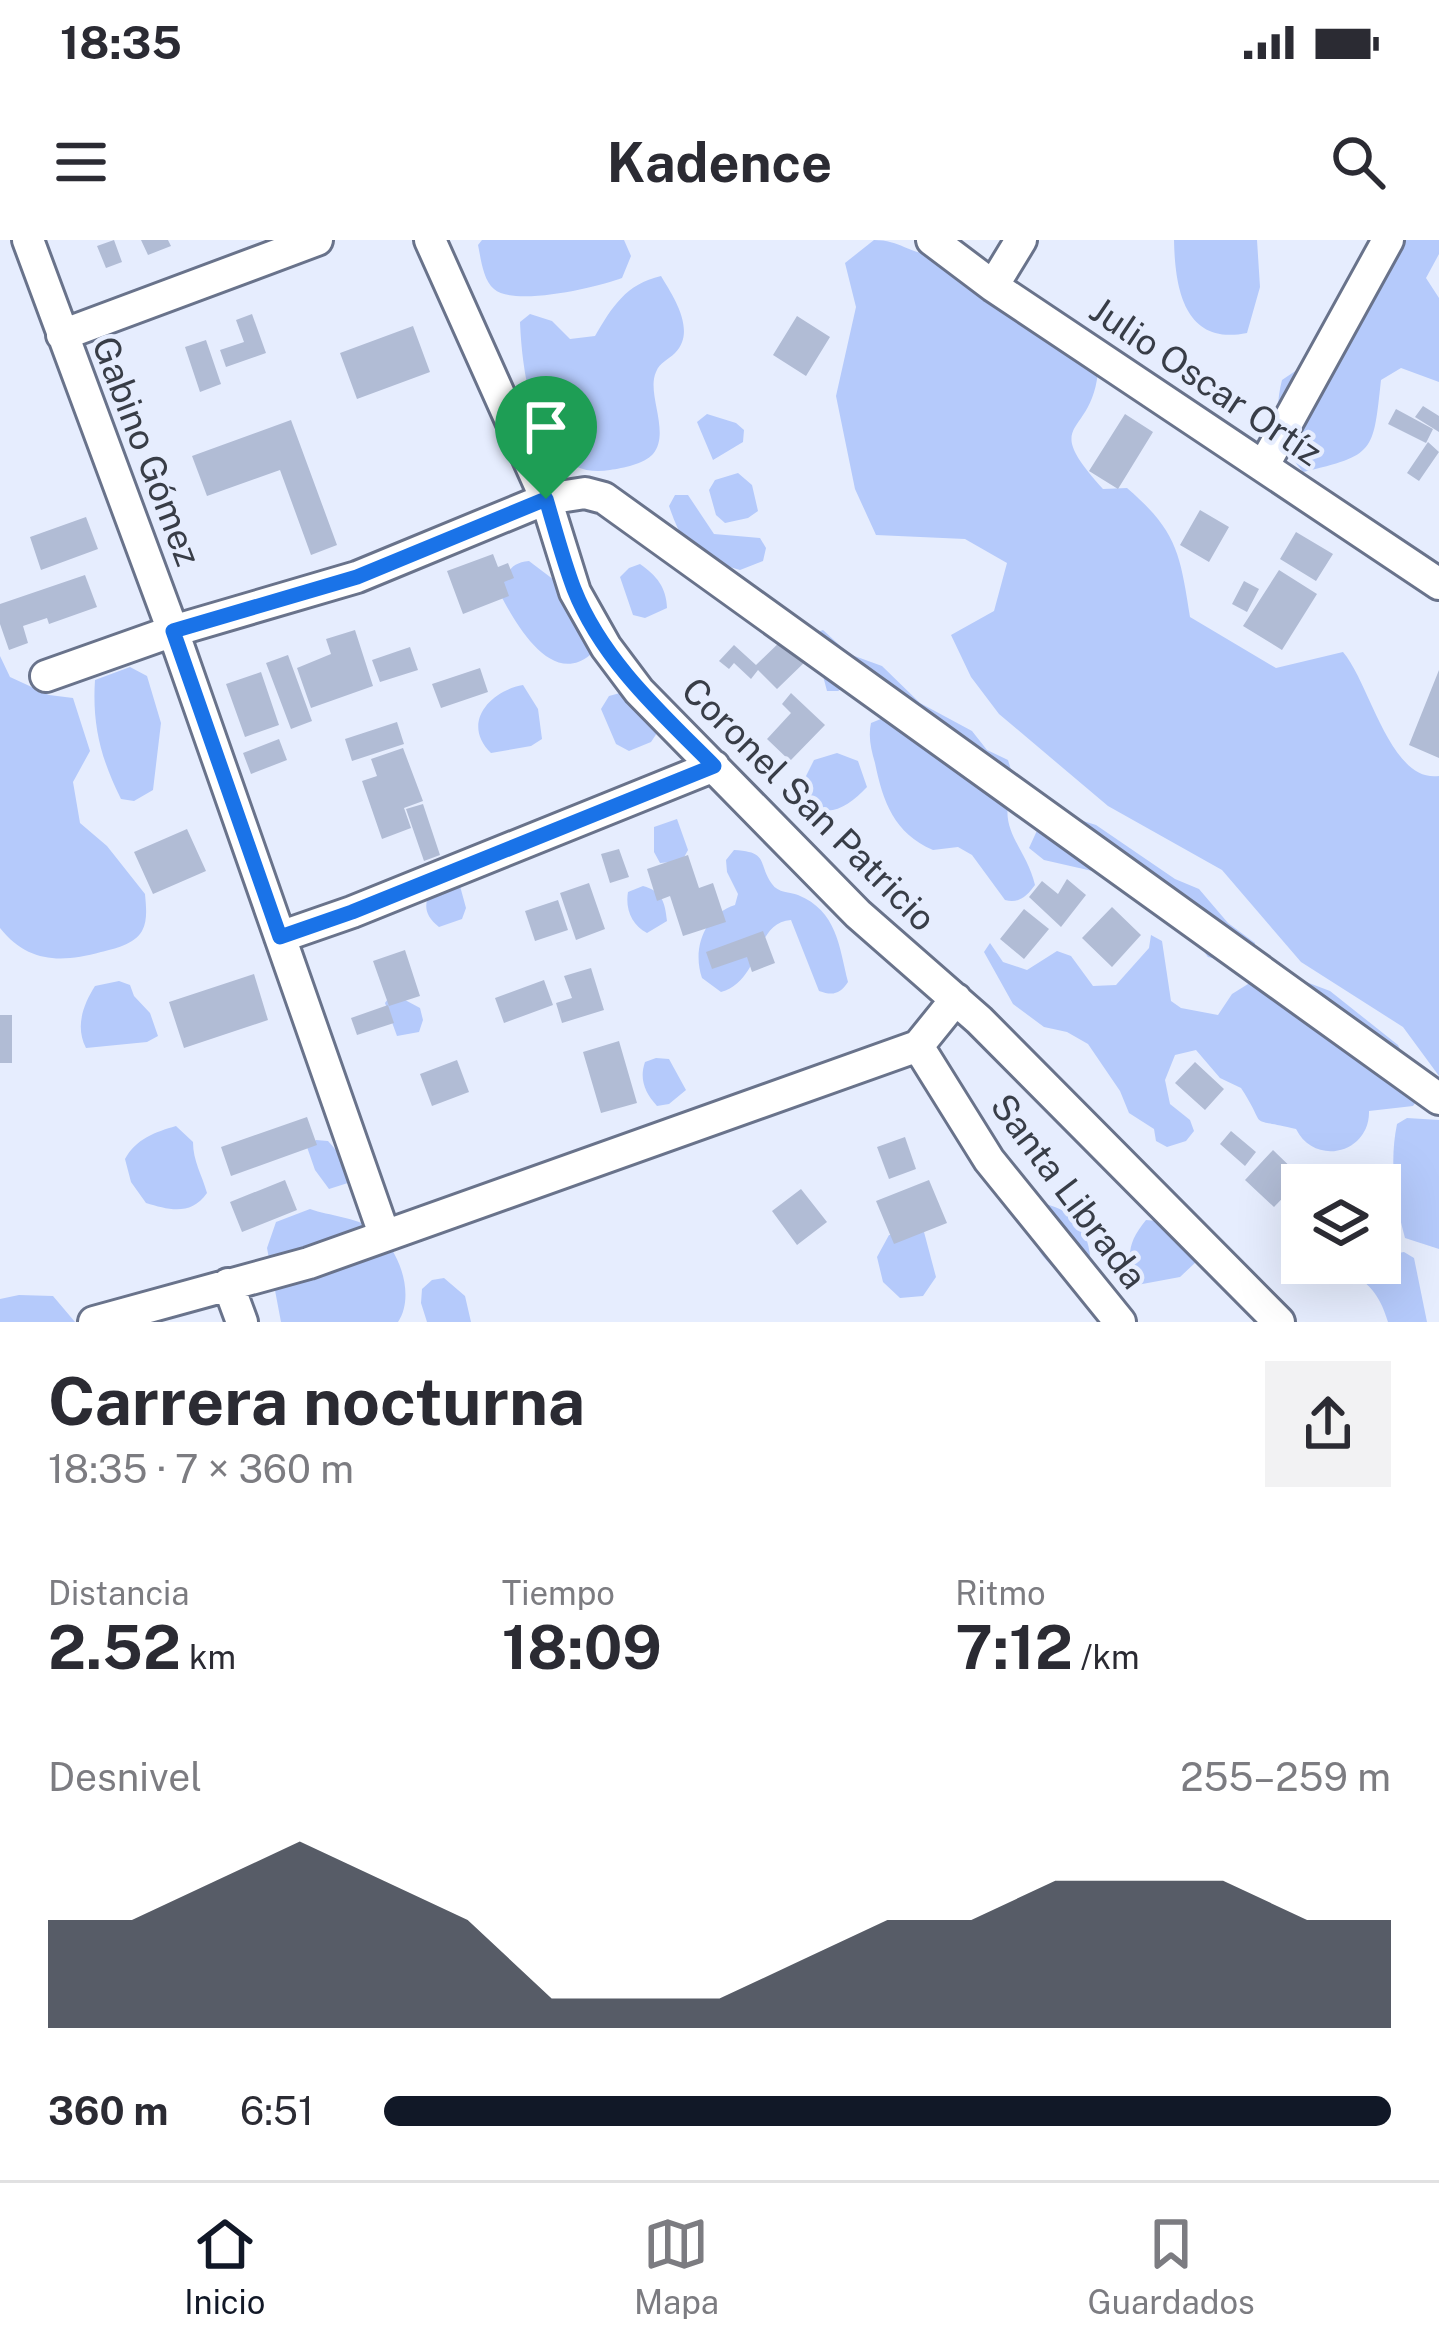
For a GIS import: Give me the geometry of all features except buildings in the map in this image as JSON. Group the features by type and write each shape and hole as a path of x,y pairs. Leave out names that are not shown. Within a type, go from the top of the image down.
{"street":[{"name":"Gabino Gómez","path":"28,240 173,631 384,1234"},
{"path":"62,335 317,240"},
{"name":"Coronel San Patricio","path":"430,240 546,499 575,592 606,647 639,691 859,914 956,999 1279,1322"},
{"name":"Julio Oscar Ortíz","path":"932,240 993,286 1439,584"},
{"path":"993,286 1022,240"},
{"path":"1264,465 1388,240"},
{"path":"46,676 173,631 357,577 546,499 585,493 604,498 1439,1099"},
{"path":"280,937 714,766"},
{"path":"94,1322 309,1263 918,1046 956,999"},
{"name":"Santa Librada","path":"918,1046 989,1160 1120,1322"},
{"path":"228,1284 242,1322"}],"shaded area":[{"path":"482,240 624,240 631,256 622,278 577,290 519,296 490,285 478,245"},
{"path":"874,240 937,254 1098,372 1094,394 1074,429 1074,450 1103,489 1127,488 1157,517 1179,559 1190,617 1276,668 1343,652 1394,748 1422,774 1439,776 1439,1076 1403,1027 1301,962 1222,870 1108,806 999,714 971,677 951,635 994,611 1007,563 965,539 876,535 855,489 836,396 856,307 845,263"},
{"path":"1174,240 1257,240 1260,287 1247,333 1226,335 1196,322 1181,294"},
{"path":"1386,240 1439,240 1439,254 1426,278 1439,298 1439,382 1401,368 1381,380 1376,423 1366,447 1344,461 1303,472 1280,429 1282,380 1322,353"},
{"path":"661,276 681,314 684,334 654,381 658,445 649,457 610,470 585,469 565,460 538,420 524,368 520,322 530,314 552,321 570,339 595,336 629,291"},
{"path":"707,414 744,430 743,442 713,460 697,422"},
{"path":"738,473 752,485 758,511 725,523 716,515 709,490 715,480"},
{"path":"675,495 688,495 714,534 760,538 766,548 763,561 740,570 694,550 669,506"},
{"path":"529,561 558,583 592,644 590,655 576,663 562,663 536,648 500,594 512,567"},
{"path":"640,564 660,583 667,608 645,618 633,615 620,577"},
{"path":"823,630 849,654 882,666 920,703 972,731 987,750 1008,760 1015,783 1007,812 1009,824 1035,885 1026,896 1005,900 972,855 958,847 933,850 909,835 892,815 870,738 871,723 893,714 848,685 827,691 812,634"},
{"path":"0,656 10,677 49,695 73,698 90,751 73,782 80,823 107,846 145,894 144,927 124,945 72,958 46,957 22,948 0,928"},
{"path":"130,667 147,676 161,723 153,790 134,801 121,799 108,770 94,696 95,680"},
{"path":"523,685 538,709 542,739 531,746 491,753 479,731 483,710 499,694"},
{"path":"620,693 652,710 657,733 651,742 629,751 616,744 601,709 609,696"},
{"path":"837,753 858,761 867,787 840,808 822,810 814,805 803,782 814,760"},
{"path":"1058,813 1096,825 1175,879 1199,889 1228,923 1255,943 1254,954 1232,963 1208,957 1192,936 1101,873 1044,860 1029,848 1040,824"},
{"path":"677,819 688,850 682,861 660,863 654,852 654,827"},
{"path":"734,850 758,856 775,887 811,902 829,920 848,982 842,989 832,994 819,991 791,920 770,930 734,986 721,992 702,978 703,934 715,917 735,905 738,894 727,872 726,860"},
{"path":"441,878 460,886 466,908 462,919 439,927 426,909"},
{"path":"643,886 661,898 667,921 647,933 634,921 628,904 628,892"},
{"path":"1151,935 1162,941 1171,1001 1181,1008 1218,1015 1232,994 1272,969 1330,991 1398,1045 1420,1096 1413,1106 1369,1111 1361,1137 1340,1150 1328,1151 1305,1141 1296,1129 1260,1120 1241,1088 1220,1078 1196,1050 1175,1055 1165,1080 1170,1104 1190,1120 1194,1131 1186,1141 1167,1147 1156,1141 1154,1129 1129,1113 1088,1044 1067,1032 1044,1027 1013,1004 984,952 990,943 1003,962 1027,970 1057,951 1071,956 1093,986 1116,985 1149,948"},
{"path":"119,981 130,985 150,1013 158,1036 147,1042 86,1048 81,1024 87,1001 95,986"},
{"path":"392,993 420,1008 419,1032 397,1036 385,1003"},
{"path":"669,1059 686,1090 669,1104 657,1106 643,1080 645,1062"},
{"path":"1407,1118 1439,1120 1439,1249 1405,1238 1401,1164 1393,1164 1397,1124"},
{"path":"176,1126 193,1142 207,1193 194,1205 179,1209 146,1203 131,1182 125,1159 147,1137"},
{"path":"316,1140 328,1141 346,1165 351,1182 329,1189 307,1147"},
{"path":"1037,1202 1070,1215 1083,1231 1091,1265 1077,1283 1054,1268 1039,1250 1033,1229"},
{"path":"310,1209 366,1225 390,1247 405,1285 398,1322 281,1322 267,1248 276,1222"},
{"path":"1146,1220 1174,1226 1186,1235 1197,1261 1180,1277 1137,1285 1130,1251"},
{"path":"924,1232 936,1277 923,1296 900,1298 883,1282 877,1257 889,1235"},
{"path":"1401,1253 1414,1258 1427,1322 1388,1322 1368,1286 1401,1284"},
{"path":"444,1278 465,1296 471,1322 427,1322 422,1289"},
{"path":"53,1296 75,1322 0,1322 0,1299"}],"route":[{"path":"546,499 575,592 606,647 639,691 714,766 280,937 173,631 357,577 546,499"}]}
